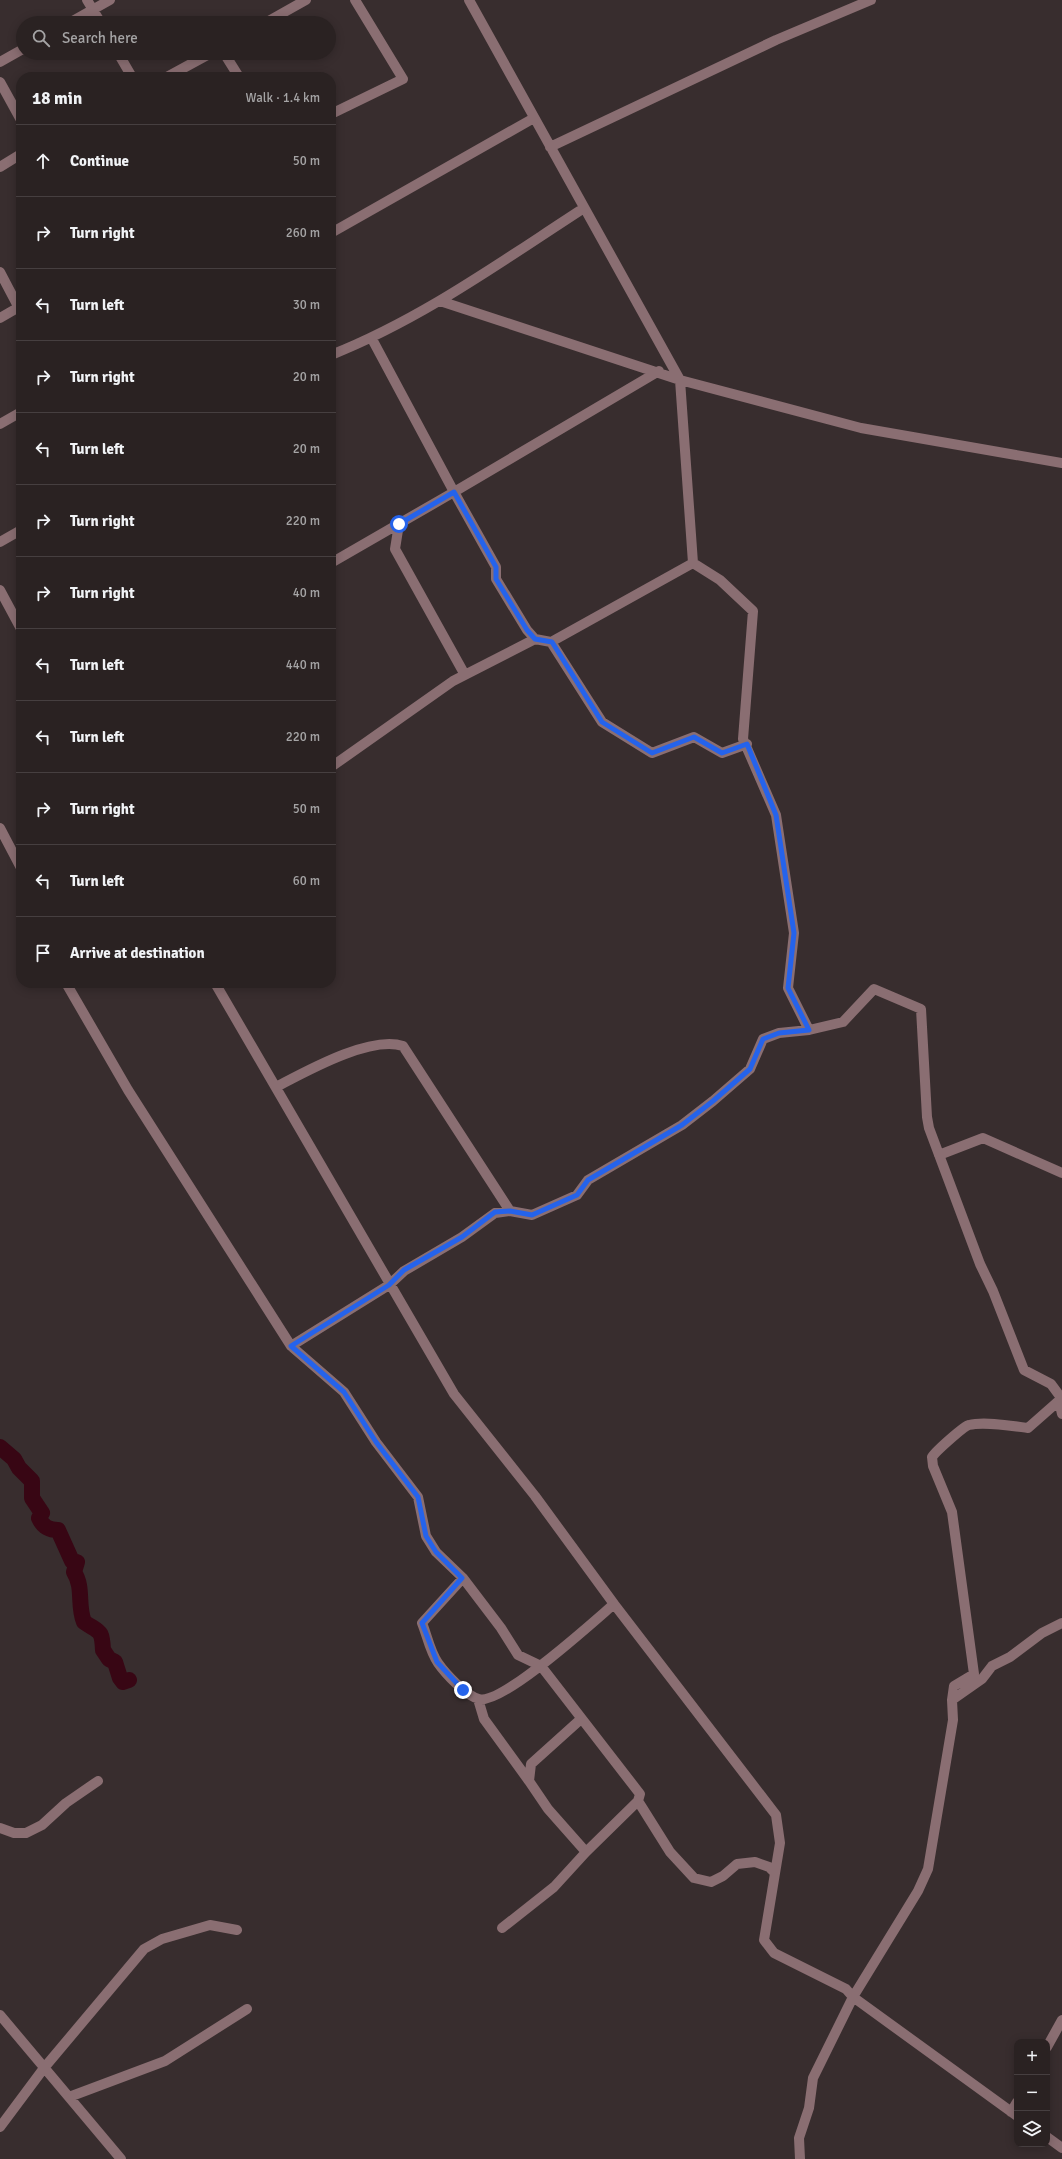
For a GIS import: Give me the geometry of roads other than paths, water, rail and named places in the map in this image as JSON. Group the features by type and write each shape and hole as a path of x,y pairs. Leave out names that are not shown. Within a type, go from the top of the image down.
{"street":[{"path":"87,0 97,16"},
{"path":"82,16 110,0"},
{"path":"277,16 306,0"},
{"path":"336,112 403,79 355,0"},
{"path":"469,0 680,380 693,563"},
{"path":"550,147 776,40 871,0"},
{"path":"0,62 16,53"},
{"path":"122,60 129,72"},
{"path":"177,72 198,60"},
{"path":"228,60 236,72"},
{"path":"0,82 16,111"},
{"path":"336,230 534,118"},
{"path":"0,167 16,157"},
{"path":"336,353 372,338 440,301 584,208"},
{"path":"0,272 16,302"},
{"path":"440,301 680,380 861,428 1062,463"},
{"path":"0,318 16,312"},
{"path":"372,338 454,492 496,567 496,579 527,630 535,639"},
{"path":"336,560 671,363"},
{"path":"0,424 16,415"},
{"path":"399,524 395,549 465,675"},
{"path":"0,542 16,533"},
{"path":"336,763 441,689 465,675 535,639 552,642 693,563"},
{"path":"693,563 720,580 754,611 743,739 747,744 776,815 794,933 788,988 809,1030"},
{"path":"0,590 16,620"},
{"path":"552,642 602,722 652,753 694,737 722,753 747,744"},
{"path":"0,828 16,858"},
{"path":"69,988 128,1090 291,1346 344,1392 376,1442 418,1497 426,1536 436,1552 462,1578 501,1628 518,1655 541,1666 640,1794 638,1801 586,1852 554,1888 502,1928"},
{"path":"218,988 389,1285 454,1394 535,1496 614,1604 776,1815 780,1843 774,1872 764,1940 774,1953 846,1989 853,1997 1014,2114"},
{"path":"291,1346 389,1285 404,1270 462,1237 495,1212 510,1211 532,1215 577,1195 588,1180 682,1125 713,1101 750,1069 763,1039 779,1033 809,1030 843,1022 874,989 921,1009 926,1117 939,1155 980,1264 994,1290 1024,1370 1051,1384 1061,1399 1062,1414"},
{"path":"276,1087 323,1062 385,1044 403,1046 408,1050 510,1211"},
{"path":"939,1155 983,1138 1062,1173"},
{"path":"800,2159 799,2138 809,2108 813,2078 853,1997 918,1892 928,1869 953,1720 952,1700 954,1686 974,1674 952,1512 933,1466 932,1457 941,1446 968,1425 1002,1425 1028,1428 1061,1399"},
{"path":"462,1578 422,1623 437,1662 463,1690 478,1699 490,1700 541,1666 614,1604"},
{"path":"952,1700 982,1679 992,1666 1010,1657 1042,1633 1062,1623"},
{"path":"478,1699 484,1719 548,1809 586,1852"},
{"path":"529,1781 531,1764 581,1719"},
{"path":"0,1828 14,1833 26,1833 42,1825 66,1803 98,1781"},
{"path":"638,1801 670,1852 694,1878 711,1882 737,1864 755,1862 769,1867 774,1872"},
{"path":"0,2127 44,2068 144,1949 162,1939 210,1925 238,1930"},
{"path":"69,2097 165,2061 247,2009"},
{"path":"0,2015 121,2159"},
{"path":"1050,2042 1062,2020"},
{"path":"1050,2139 1062,2148"}],"waterway":[{"path":"0,1447 14,1459 19,1468 32,1481 32,1498 42,1513 39,1518 42,1524 58,1530 72,1561 77,1562 74,1572 79,1584 81,1609 84,1622 97,1630 101,1635 103,1650 109,1659 115,1662 120,1678 123,1682 129,1680"}]}
